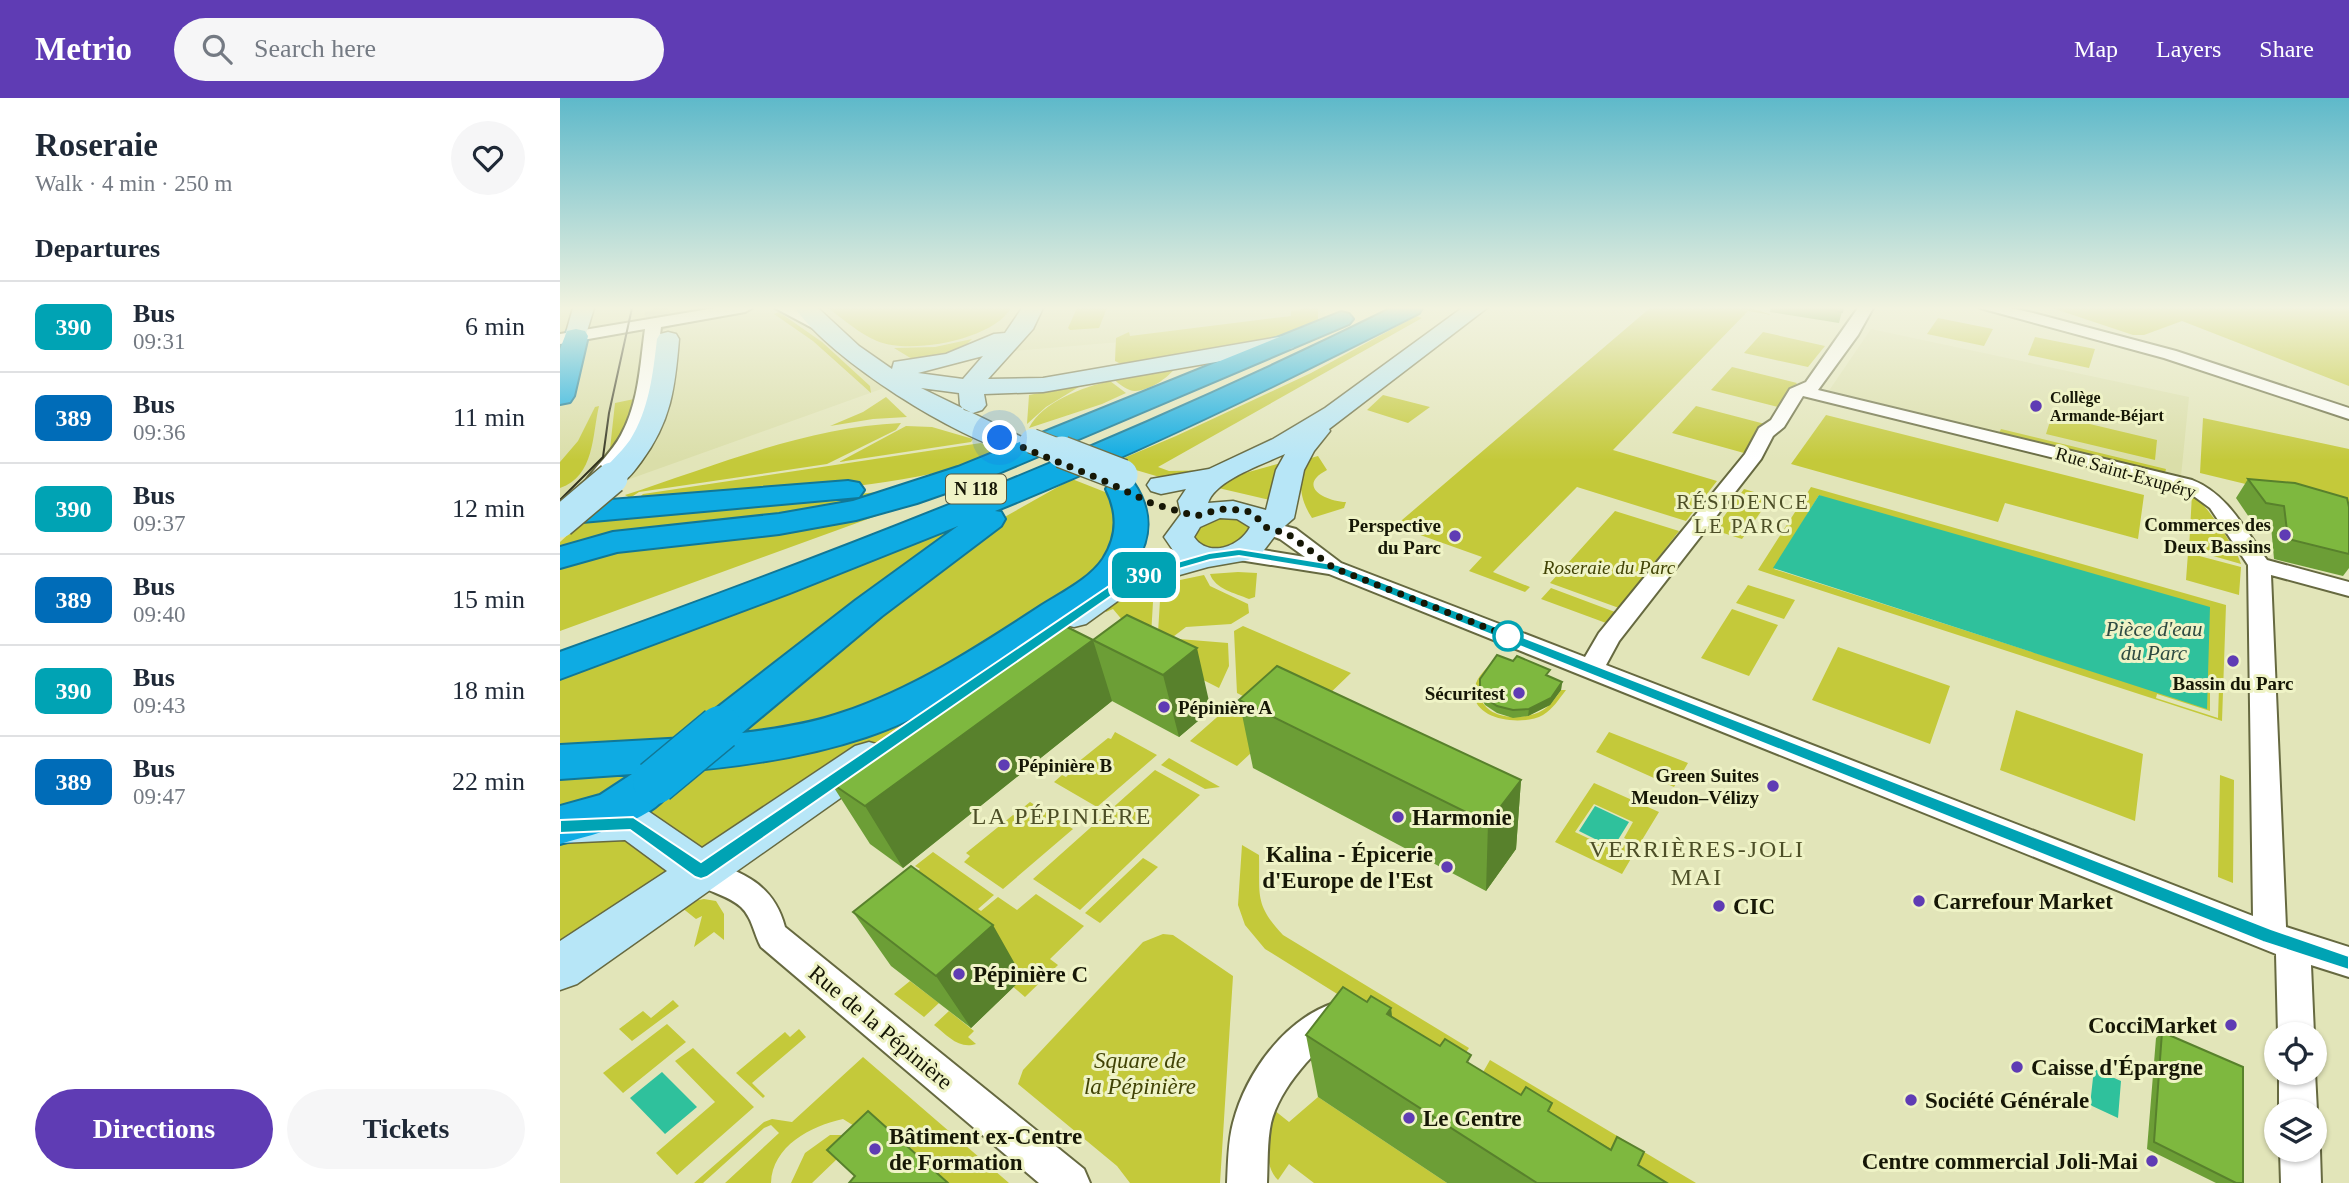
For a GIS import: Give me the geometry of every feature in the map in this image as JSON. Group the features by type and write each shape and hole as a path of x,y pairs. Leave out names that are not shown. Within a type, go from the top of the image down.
{"highway":[{"path":"562,384 565,359"},
{"path":"560,558 634,538 779,524 856,510 927,490 1247,359"},
{"name":"N 118","path":"560,645 861,534 1140,422 1283,359"},
{"name":"N 118","path":"560,666 816,571 1123,477 1286,373 1314,359"},
{"path":"560,514 866,489 929,479 988,465"},
{"path":"560,762 743,748 798,740 853,725 903,707 964,674 1108,576 1122,556 1132,524 1123,477 965,535 869,608 720,729 656,782 614,809 560,825"}],"main road":[{"path":"560,522 638,448 659,407 660,359"},
{"path":"864,359 964,423 1011,427"},
{"path":"883,373 959,359"},
{"path":"993,359 971,387 971,402 986,421 1011,427 1123,477 1175,492 1196,516"},
{"path":"1003,359 997,377 1005,381 1121,371"},
{"path":"883,373 971,387 1043,385 1193,359"},
{"path":"560,968 1126,580 1224,555 1259,541 1265,527 1279,518 1290,470 1302,448 1327,421 1403,359"},
{"path":"1011,427 1018,396 1043,385"},
{"path":"1196,516 1193,501 1214,477 1327,421"},
{"path":"1123,477 1214,477 1261,467 1302,448"},
{"path":"1123,477 1153,504 1196,516"},
{"path":"1224,555 1187,550 1179,537 1181,529 1196,516 1220,509 1244,510 1254,514 1265,527"},
{"path":"560,825 633,823 701,872"}],"street":[{"path":"1590,669 1603,652 1608,639 1754,455 1766,432 1777,423 1796,393 1812,386 1832,359"},
{"path":"2186,359 2349,414"},
{"name":"Rue Saint-Exupéry","path":"1802,391 2083,459 2194,489 2217,503 2259,565"},
{"path":"1265,527 1288,534 1334,568"},
{"path":"1224,555 1334,568 2281,941 2349,962"},
{"path":"2294,1022 2281,941 2259,565 2349,589"},
{"name":"Rue de la Pépinière","path":"701,872 732,884 752,897 762,907 773,937 1070,1183"},
{"path":"1248,1164 1259,1102 1310,1032 1328,1021 1349,1019 1367,1029"},
{"path":"2300,1162 2301,1183"}],"shaded area":[{"path":"560,359 967,359 627,480 560,499"},
{"name":"Collège Armande-Béjart","path":"1851,359 2010,359 2189,397 2181,476 1828,392"}],"green space":[{"path":"833,359 840,359 870,386 871,393"},
{"path":"911,359 936,359 917,362"},
{"path":"1115,359 1160,359 1121,364"},
{"path":"1337,359 1350,359 1158,467 1169,471 1216,470 1163,478 1112,463 1176,436"},
{"path":"1591,359 1702,359 1613,450 1717,481 1686,521 1577,487 1493,572 1530,587 1525,592 1469,571 1482,557 1395,526"},
{"path":"1770,359 1815,359 1808,367"},
{"path":"2045,359 2092,359 2089,368"},
{"path":"2279,359 2349,359 2349,386"},
{"path":"1176,367 1168,376 1146,389 1129,390 1114,380"},
{"path":"1732,367 1797,383 1778,407 1711,390"},
{"path":"1110,381 1126,393 1102,404 1029,428 1053,403 1088,387"},
{"path":"1082,385 1046,407 1027,424 1029,395"},
{"path":"1383,395 1430,407 1408,423 1367,410"},
{"path":"886,397 907,417 830,426 863,412"},
{"path":"639,398 631,423 596,472 610,449 615,403"},
{"path":"599,406 586,464 580,474 560,488 560,462 578,441 595,407"},
{"path":"1696,406 1765,424 1744,453 1672,433"},
{"path":"1826,415 2144,495 2138,539 2005,503 1998,522 1791,464"},
{"path":"2052,415 2157,440 2155,460 2046,434"},
{"path":"2203,418 2349,449 2349,509 2200,473"},
{"path":"901,423 896,430 827,464 639,492 630,498 625,495 795,440 866,426"},
{"path":"906,426 932,427 973,439 971,442 839,462"},
{"path":"2001,429 2166,469 2165,473 1999,433"},
{"path":"981,443 1008,453 963,467 871,484 776,493 635,501 643,494"},
{"path":"1318,456 1327,470 1314,482 1317,492 1330,499 1346,502 1344,508 1312,518 1302,497 1301,476 1304,460"},
{"path":"1281,463 1274,501 1214,487 1227,478"},
{"path":"1072,479 1105,492 1113,497 1118,507 1114,545 1092,578 870,711 737,737 992,524"},
{"path":"1811,487 2226,605 2222,721 1758,570","holes":["1819,495 2207,708 1774,569","2210,685 2219,687 2218,718 2156,698 2157,694 2210,711"]},
{"path":"1744,489 1771,497 1742,539 1714,530"},
{"path":"889,491 889,496 560,551 560,542 584,520"},
{"path":"2192,494 2220,527 2241,564 2189,549"},
{"path":"912,503 560,631 560,563 576,557"},
{"name":"Roseraie du Parc","path":"1615,511 1679,531 1619,608 1550,583"},
{"path":"979,516 682,742 560,749 560,678"},
{"path":"1234,517 1245,522 1249,533 1215,548 1195,539 1196,529 1216,518"},
{"path":"2188,553 2241,567 2239,595 2186,580"},
{"path":"1257,573 1255,597 1249,599 1226,590 1216,583 1210,574"},
{"path":"1204,575 1210,586 1248,604 1249,613 1231,624 1186,627 1157,649 1161,584"},
{"path":"1154,585 1150,653 1113,609 1106,612 1105,608 1129,593"},
{"path":"1748,585 1795,600 1784,619 1736,603"},
{"path":"1551,588 1615,612 1606,623 1541,599"},
{"path":"1732,609 1778,625 1749,676 1701,658"},
{"path":"1243,626 1351,673 1298,724 1237,693 1234,631"},
{"path":"1179,639 1228,643 1229,666 1219,688 1156,656"},
{"path":"1838,647 1950,686 1930,744 1812,700"},
{"path":"1494,660 1482,681 1480,695 1483,704 1497,714 1516,717 1535,714 1548,706 1561,690 1566,690 1550,710 1534,719 1510,720 1487,714 1479,707 1475,698 1475,687 1480,676"},
{"path":"1233,703 1280,726 1237,766 1190,741"},
{"path":"2016,710 2143,754 2135,821 2000,770"},
{"path":"922,711 745,833 706,847 693,846 651,814 651,809 696,771 800,752"},
{"path":"1115,732 1157,755 1097,807 1054,782 1062,775 1066,777 1070,773 1067,771 1108,738 1111,739"},
{"path":"1609,732 1688,763 1674,787 1596,752"},
{"path":"1169,758 1220,787 1205,789 1161,765"},
{"path":"653,766 618,794 560,815 560,774"},
{"path":"1155,770 1200,795 1080,910 1033,879"},
{"path":"2220,775 2234,780 2233,883 2218,877"},
{"path":"1594,783 1659,812 1639,845 1624,838 1633,822 1594,804 1575,832 1615,851 1621,843 1636,850 1622,874 1555,842"},
{"path":"1030,802 1073,829 1003,889 964,862 970,856 966,853 1013,815 1017,817 1022,813 1019,811"},
{"path":"613,829 668,870 560,943 560,834"},
{"path":"1242,845 1259,855 1259,890 1263,907 1283,935 1469,1048 1456,1068 1265,949 1245,925 1238,905"},
{"path":"933,852 994,895 978,909 981,911 998,897 1017,910 1036,894 1084,926 1050,959 1058,965 1025,997 897,887 920,869 915,866"},
{"path":"1143,858 1158,867 1100,923 1085,913"},
{"path":"704,899 716,901 724,914 724,940 714,932 694,947 702,916 696,919 681,907"},
{"name":"Square de la Pépinière","path":"1163,934 1173,935 1233,976 1220,1183 1130,1183 1117,1166 1018,1084 1023,1070 1143,942"},
{"path":"910,981 939,1003 924,1017 894,994"},
{"path":"673,1000 679,1006 632,1041 619,1029 643,1011 651,1018"},
{"path":"949,1011 974,1031 968,1037 976,1044 959,1043 934,1025"},
{"path":"667,1024 686,1042 623,1093 603,1073"},
{"path":"799,1029 806,1037 752,1083 765,1096 763,1098 736,1073 785,1032 790,1037"},
{"path":"693,1048 754,1107 677,1175 656,1153 715,1102 675,1061"},
{"path":"863,1057 1009,1183 946,1183 843,1119 806,1133 786,1148 778,1158 771,1183 725,1183 779,1133 771,1125 764,1128 703,1183 694,1183 764,1122 772,1119 792,1122"},
{"path":"1490,1060 1696,1183 1647,1183 1478,1081"},
{"path":"1318,1097 1447,1183 1314,1183 1289,1164 1278,1180 1270,1166 1267,1147 1274,1110 1289,1122"},
{"path":"830,1135 841,1135 848,1142 834,1156 837,1159 812,1183 791,1183 805,1153"}],"water":[{"name":"Pièce d'eau du Parc","path":"1819,495 2210,607 2207,709 1773,568"},
{"path":"1595,806 1629,822 1613,848 1579,831"},
{"path":"2094,1069 2121,1081 2118,1118 2090,1105"},
{"path":"662,1072 697,1107 665,1134 630,1098"}],"building":[{"path":"2248,479 2295,483 2347,498 2349,554 2288,539 2284,506 2266,503"},
{"path":"1127,615 1197,648 1163,675 1093,640"},
{"path":"1059,623 1093,640 865,806 831,783"},
{"name":"Sécuritest","path":"1497,655 1513,661 1517,656 1550,670 1546,675 1562,682 1551,698 1529,709 1513,710 1497,706 1485,698 1480,689 1480,679"},
{"path":"1277,666 1521,780 1488,823 1239,700"},
{"path":"911,866 993,925 936,976 853,912"},
{"path":"1343,987 1367,1002 1371,996 1391,1008 1387,1014 1440,1046 1445,1039 1471,1055 1467,1062 1521,1095 1526,1087 1552,1103 1548,1111 1611,1150 1617,1137 1644,1152 1638,1165 1667,1183 1537,1183 1306,1035"},
{"path":"2162,1032 2243,1067 2243,1183 2236,1183 2154,1142"},
{"name":"Bâtiment ex-Centre de Formation","path":"868,1111 948,1183 849,1183 855,1176 827,1150"}],"tram line":[{"path":"560,500 603,457 621,359"}],"bus line":[{"name":"390","path":"560,826 633,823 701,872 1126,580 1209,557 1239,553 1334,568 2270,937 2349,962"}],"place":[{"name":"Collège Armande-Béjart","path":"2036,406"},
{"name":"Commerces des Deux Bassins","path":"2285,535"},
{"name":"Perspective du Parc","path":"1455,536"},
{"name":"Bassin du Parc","path":"2233,661"},
{"name":"Sécuritest","path":"1519,693"},
{"name":"Pépinière A","path":"1164,707"},
{"name":"Pépinière B","path":"1004,765"},
{"name":"Green Suites Meudon–Vélizy","path":"1773,786"},
{"name":"Harmonie","path":"1398,817"},
{"name":"Kalina - Épicerie d'Europe de l'Est","path":"1447,867"},
{"name":"Carrefour Market","path":"1919,901"},
{"name":"CIC","path":"1719,906"},
{"name":"Pépinière C","path":"959,974"},
{"name":"CocciMarket","path":"2231,1025"},
{"name":"Caisse d'Épargne","path":"2017,1067"},
{"name":"Société Générale","path":"1911,1100"},
{"name":"Le Centre","path":"1409,1118"},
{"name":"Bâtiment ex-Centre de Formation","path":"875,1149"},
{"name":"Centre commercial Joli-Mai","path":"2152,1161"}],"district":[{"name":"RÉSIDENCE LE PARC","path":"1743,514"},
{"name":"LA PÉPINIÈRE","path":"1062,816"},
{"name":"VERRIÈRES-JOLI MAI","path":"1697,863"}],"route":[{"path":"1000,438 1153,504 1196,516 1220,509 1244,510 1254,514 1265,527 1288,534 1334,568 1508,636"}]}
